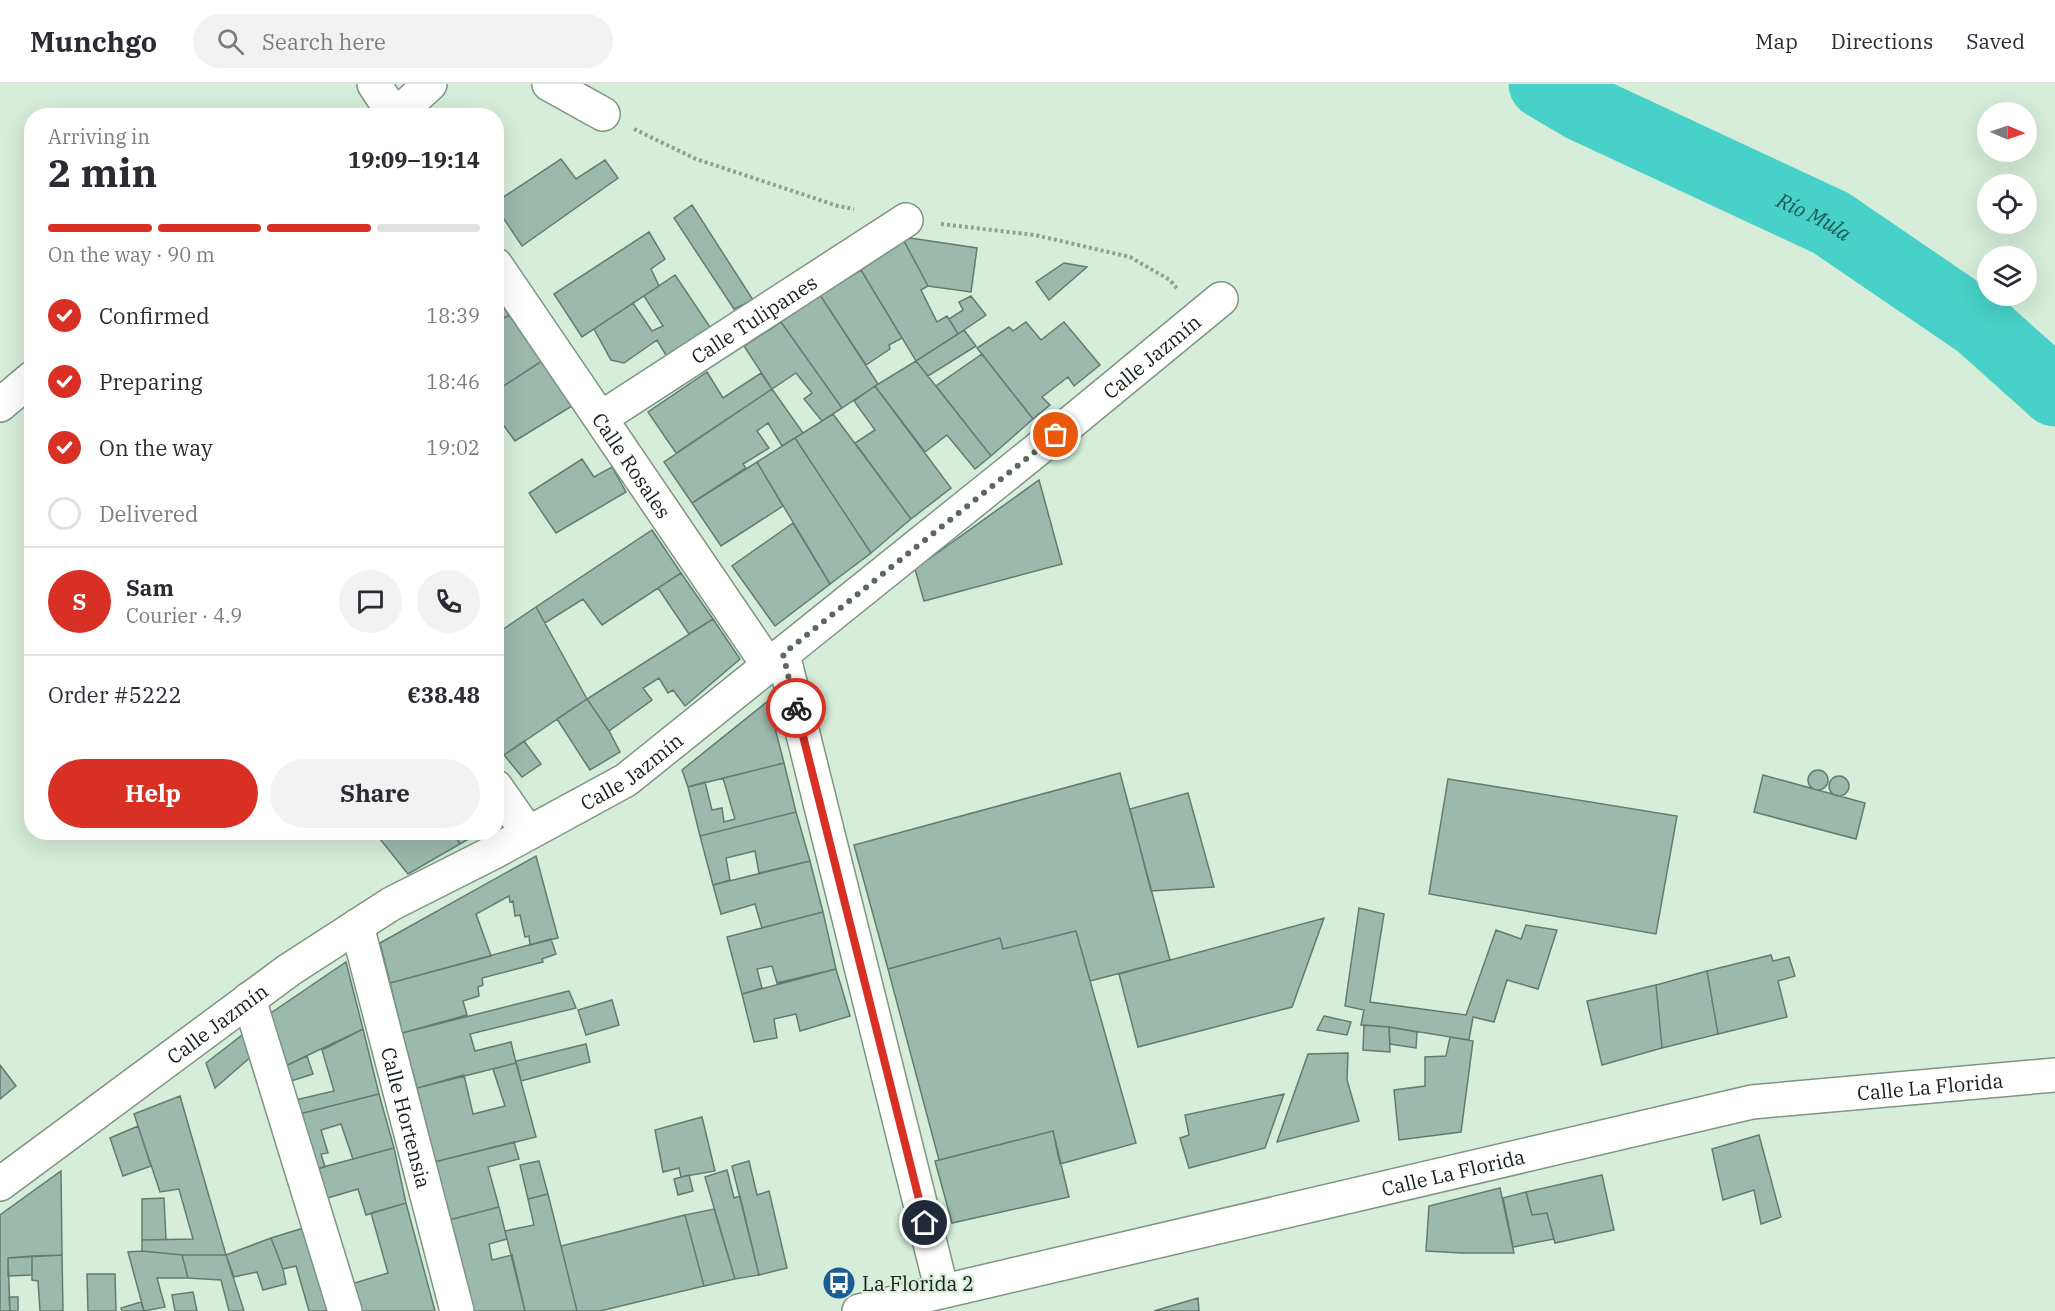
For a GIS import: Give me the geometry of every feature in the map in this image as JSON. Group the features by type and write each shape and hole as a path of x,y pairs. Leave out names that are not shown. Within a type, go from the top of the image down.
{"street":[{"path":"382,106 430,84"},
{"path":"549,84 603,114"},
{"name":"Calle Tulipanes","path":"601,418 906,220"},
{"name":"Calle Rosales","path":"504,277 601,418 776,659 942,1291"},
{"name":"Calle Jazmín","path":"0,1184 289,970 391,904 627,780 1221,299"},
{"path":"0,405 24,385"},
{"path":"504,798 528,833"},
{"name":"Calle Hortensia","path":"357,926 457,1311"},
{"path":"249,999 345,1311"},
{"name":"Calle La Florida","path":"858,1311 1752,1102 2055,1075"}],"building":[{"path":"561,159 576,179 605,160 618,178 522,246 504,219 504,197"},
{"path":"692,205 753,300 734,309 674,218"},
{"path":"649,232 665,259 651,269 659,286 582,337 554,294"},
{"path":"910,238 977,248 971,292 928,286 904,241"},
{"path":"904,241 928,286 921,290 937,322 947,316 958,334 916,361 861,270"},
{"path":"1064,263 1087,267 1049,300 1036,282"},
{"path":"861,270 902,338 889,345 890,349 866,365 820,295"},
{"path":"675,275 710,327 667,357 657,340 624,363 611,360 594,329 633,303 652,331 663,326 644,296"},
{"path":"820,295 878,384 842,408 781,322"},
{"path":"971,296 986,315 958,334 949,319 963,310 959,302"},
{"path":"504,308 509,315 504,318"},
{"path":"509,315 542,361 504,386 504,318"},
{"path":"781,322 842,408 822,421 804,399 812,393 796,373 772,389 744,346"},
{"path":"1026,322 1041,340 1064,322 1100,365 1074,386 1068,377 1042,397 1050,405 1033,419 977,348 1009,327 1013,331"},
{"path":"964,330 976,346 928,376 916,361"},
{"path":"982,354 1033,419 991,456 936,386"},
{"path":"542,361 572,406 515,441 504,426 504,386"},
{"path":"916,361 991,456 975,469 947,435 925,452 875,386"},
{"path":"707,372 723,398 761,373 772,389 676,453 648,412"},
{"path":"875,386 951,488 911,519 855,443 875,430 854,401"},
{"path":"772,389 803,433 782,446 768,423 757,431 769,448 743,464 746,468 692,503 664,462"},
{"path":"833,414 911,519 871,553 795,438"},
{"path":"795,438 871,553 830,584 757,462"},
{"path":"582,459 594,477 612,467 626,492 556,533 529,493"},
{"path":"757,462 783,506 721,546 692,503"},
{"path":"1039,480 1062,564 924,601 915,569"},
{"path":"793,523 830,584 775,626 732,566"},
{"path":"652,530 681,573 602,625 583,599 545,623 536,607"},
{"path":"681,573 713,619 689,634 658,588"},
{"path":"536,607 587,699 504,755 504,629"},
{"path":"713,619 740,659 685,706 673,690 668,693 659,678 643,688 652,700 609,731 587,699"},
{"path":"587,699 620,752 590,770 557,719"},
{"path":"768,701 784,763 688,787 682,770"},
{"path":"524,741 541,764 522,777 504,755"},
{"path":"784,763 796,812 700,836 688,787 705,782 712,810 722,808 724,822 735,819 723,778"},
{"path":"1814,770 1822,770 1828,776 1828,784 1822,790 1814,790 1808,784 1808,776"},
{"path":"1120,773 1170,960 1090,981 1076,931 1003,949 1000,938 888,969 854,845"},
{"path":"1763,775 1865,803 1856,839 1754,812"},
{"path":"1839,776 1846,779 1849,786 1846,793 1839,796 1832,793 1829,786 1832,779"},
{"path":"1448,779 1677,816 1656,934 1429,894"},
{"path":"1188,793 1214,887 1151,891 1130,809"},
{"path":"796,812 810,861 759,873 755,851 726,858 730,880 713,885 700,836"},
{"path":"381,840 458,840 460,844 408,874"},
{"path":"536,856 558,938 530,945 529,936 525,937 520,915 515,916 513,901 510,902 509,896 476,914 491,956 390,983 380,943"},
{"path":"810,861 823,912 762,928 755,904 721,914 713,885"},
{"path":"1359,908 1384,914 1370,1002 1466,1015 1496,930 1521,939 1526,925 1557,930 1538,989 1507,980 1494,1022 1473,1017 1469,1040 1389,1027 1361,1025 1364,1010 1345,1006"},
{"path":"823,912 836,969 777,983 772,966 757,969 762,988 742,994 727,937"},
{"path":"1324,918 1292,1007 1138,1047 1119,974"},
{"path":"1076,931 1136,1143 1060,1164 1053,1131 939,1160 888,969 1000,938 1003,949"},
{"path":"551,939 556,954 542,959 543,962 482,978 483,985 478,987 479,996 463,1001 467,1015 402,1033 390,983"},
{"path":"1771,955 1773,961 1789,957 1795,976 1778,981 1787,1017 1718,1034 1707,971"},
{"path":"346,962 363,1029 281,1068 265,1017"},
{"path":"836,969 850,1016 800,1031 796,1014 774,1019 777,1038 754,1042 742,994"},
{"path":"1707,971 1718,1034 1662,1048 1656,985"},
{"path":"1656,985 1662,1048 1602,1065 1587,1001"},
{"path":"569,991 576,1008 470,1034 475,1051 511,1042 516,1063 417,1088 402,1033"},
{"path":"612,1000 619,1025 586,1035 578,1010"},
{"path":"1324,1016 1351,1022 1347,1035 1317,1030"},
{"path":"1364,1025 1389,1027 1390,1052 1363,1050"},
{"path":"1389,1027 1417,1032 1416,1048 1390,1044"},
{"path":"363,1029 379,1094 295,1115 291,1101 334,1091 322,1050"},
{"path":"246,1032 253,1055 215,1088 206,1063"},
{"path":"1450,1037 1473,1041 1461,1132 1399,1140 1394,1090 1425,1086 1425,1057 1446,1056"},
{"path":"586,1044 590,1062 521,1081 516,1061"},
{"path":"1348,1053 1347,1080 1359,1121 1277,1142 1308,1054"},
{"path":"307,1056 313,1074 285,1083 281,1068"},
{"path":"516,1063 536,1137 434,1162 417,1088 464,1075 473,1114 505,1106 493,1069"},
{"path":"0,1065 16,1086 0,1099"},
{"path":"379,1094 394,1148 353,1159 341,1124 321,1130 328,1153 321,1154 325,1167 312,1170 295,1115"},
{"path":"1284,1094 1265,1148 1189,1168 1180,1138 1189,1135 1185,1115"},
{"path":"180,1096 226,1255 182,1255 142,1251 142,1240 193,1239 179,1189 160,1192 134,1114"},
{"path":"702,1117 715,1171 681,1177 679,1168 663,1172 655,1130"},
{"path":"138,1126 151,1166 123,1176 110,1138"},
{"path":"1053,1131 1069,1197 952,1223 935,1161"},
{"path":"1759,1135 1781,1217 1761,1224 1754,1190 1723,1200 1712,1149"},
{"path":"514,1142 519,1159 488,1167 499,1207 449,1220 434,1162"},
{"path":"394,1148 406,1203 366,1215 358,1189 321,1200 312,1170"},
{"path":"539,1161 548,1194 528,1199 520,1165"},
{"path":"749,1161 757,1195 769,1191 787,1268 759,1275 732,1166"},
{"path":"727,1170 734,1198 740,1196 759,1275 735,1279 705,1177"},
{"path":"61,1171 62,1255 8,1258 10,1311 0,1311 0,1215"},
{"path":"689,1175 693,1191 678,1195 674,1179"},
{"path":"1602,1175 1614,1230 1555,1243 1547,1213 1532,1215 1526,1192"},
{"path":"1500,1188 1514,1253 1426,1251 1429,1206"},
{"path":"1526,1192 1532,1215 1547,1213 1554,1239 1513,1247 1503,1198"},
{"path":"548,1194 577,1311 525,1311 505,1231 534,1225 528,1199"},
{"path":"164,1198 166,1240 142,1240 142,1199"},
{"path":"406,1203 435,1311 356,1311 348,1285 388,1273 371,1213"},
{"path":"499,1207 507,1239 489,1244 492,1260 512,1255 525,1311 470,1311 449,1220"},
{"path":"714,1209 735,1279 704,1286 685,1215"},
{"path":"685,1215 704,1286 600,1311 577,1311 561,1246"},
{"path":"310,1226 336,1311 309,1311 296,1266 283,1269 271,1238"},
{"path":"271,1238 286,1284 263,1290 257,1272 234,1277 226,1255"},
{"path":"128,1252 182,1255 188,1278 157,1278 165,1307 144,1311"},
{"path":"62,1255 63,1311 40,1311 38,1281 32,1280 32,1256"},
{"path":"182,1255 226,1255 244,1311 229,1311 221,1280 188,1278"},
{"path":"32,1256 32,1275 8,1276 8,1258"},
{"path":"87,1274 115,1274 116,1311 88,1311"},
{"path":"193,1292 197,1311 175,1311 172,1295"},
{"path":"9,1297 18,1297 18,1311 10,1311"},
{"path":"1198,1298 1199,1311 1154,1311"},
{"path":"141,1302 144,1311 122,1311 121,1308"}],"waterway":[{"name":"Río Mula","path":"1543,84 1582,107 1831,223 1979,324 2055,392"}],"way so far":[{"path":"796,708 783,654 1056,435"}],"place":[{"name":"La Florida 2","path":"839,1283"}],"route":[{"path":"796,708 925,1223"}]}
